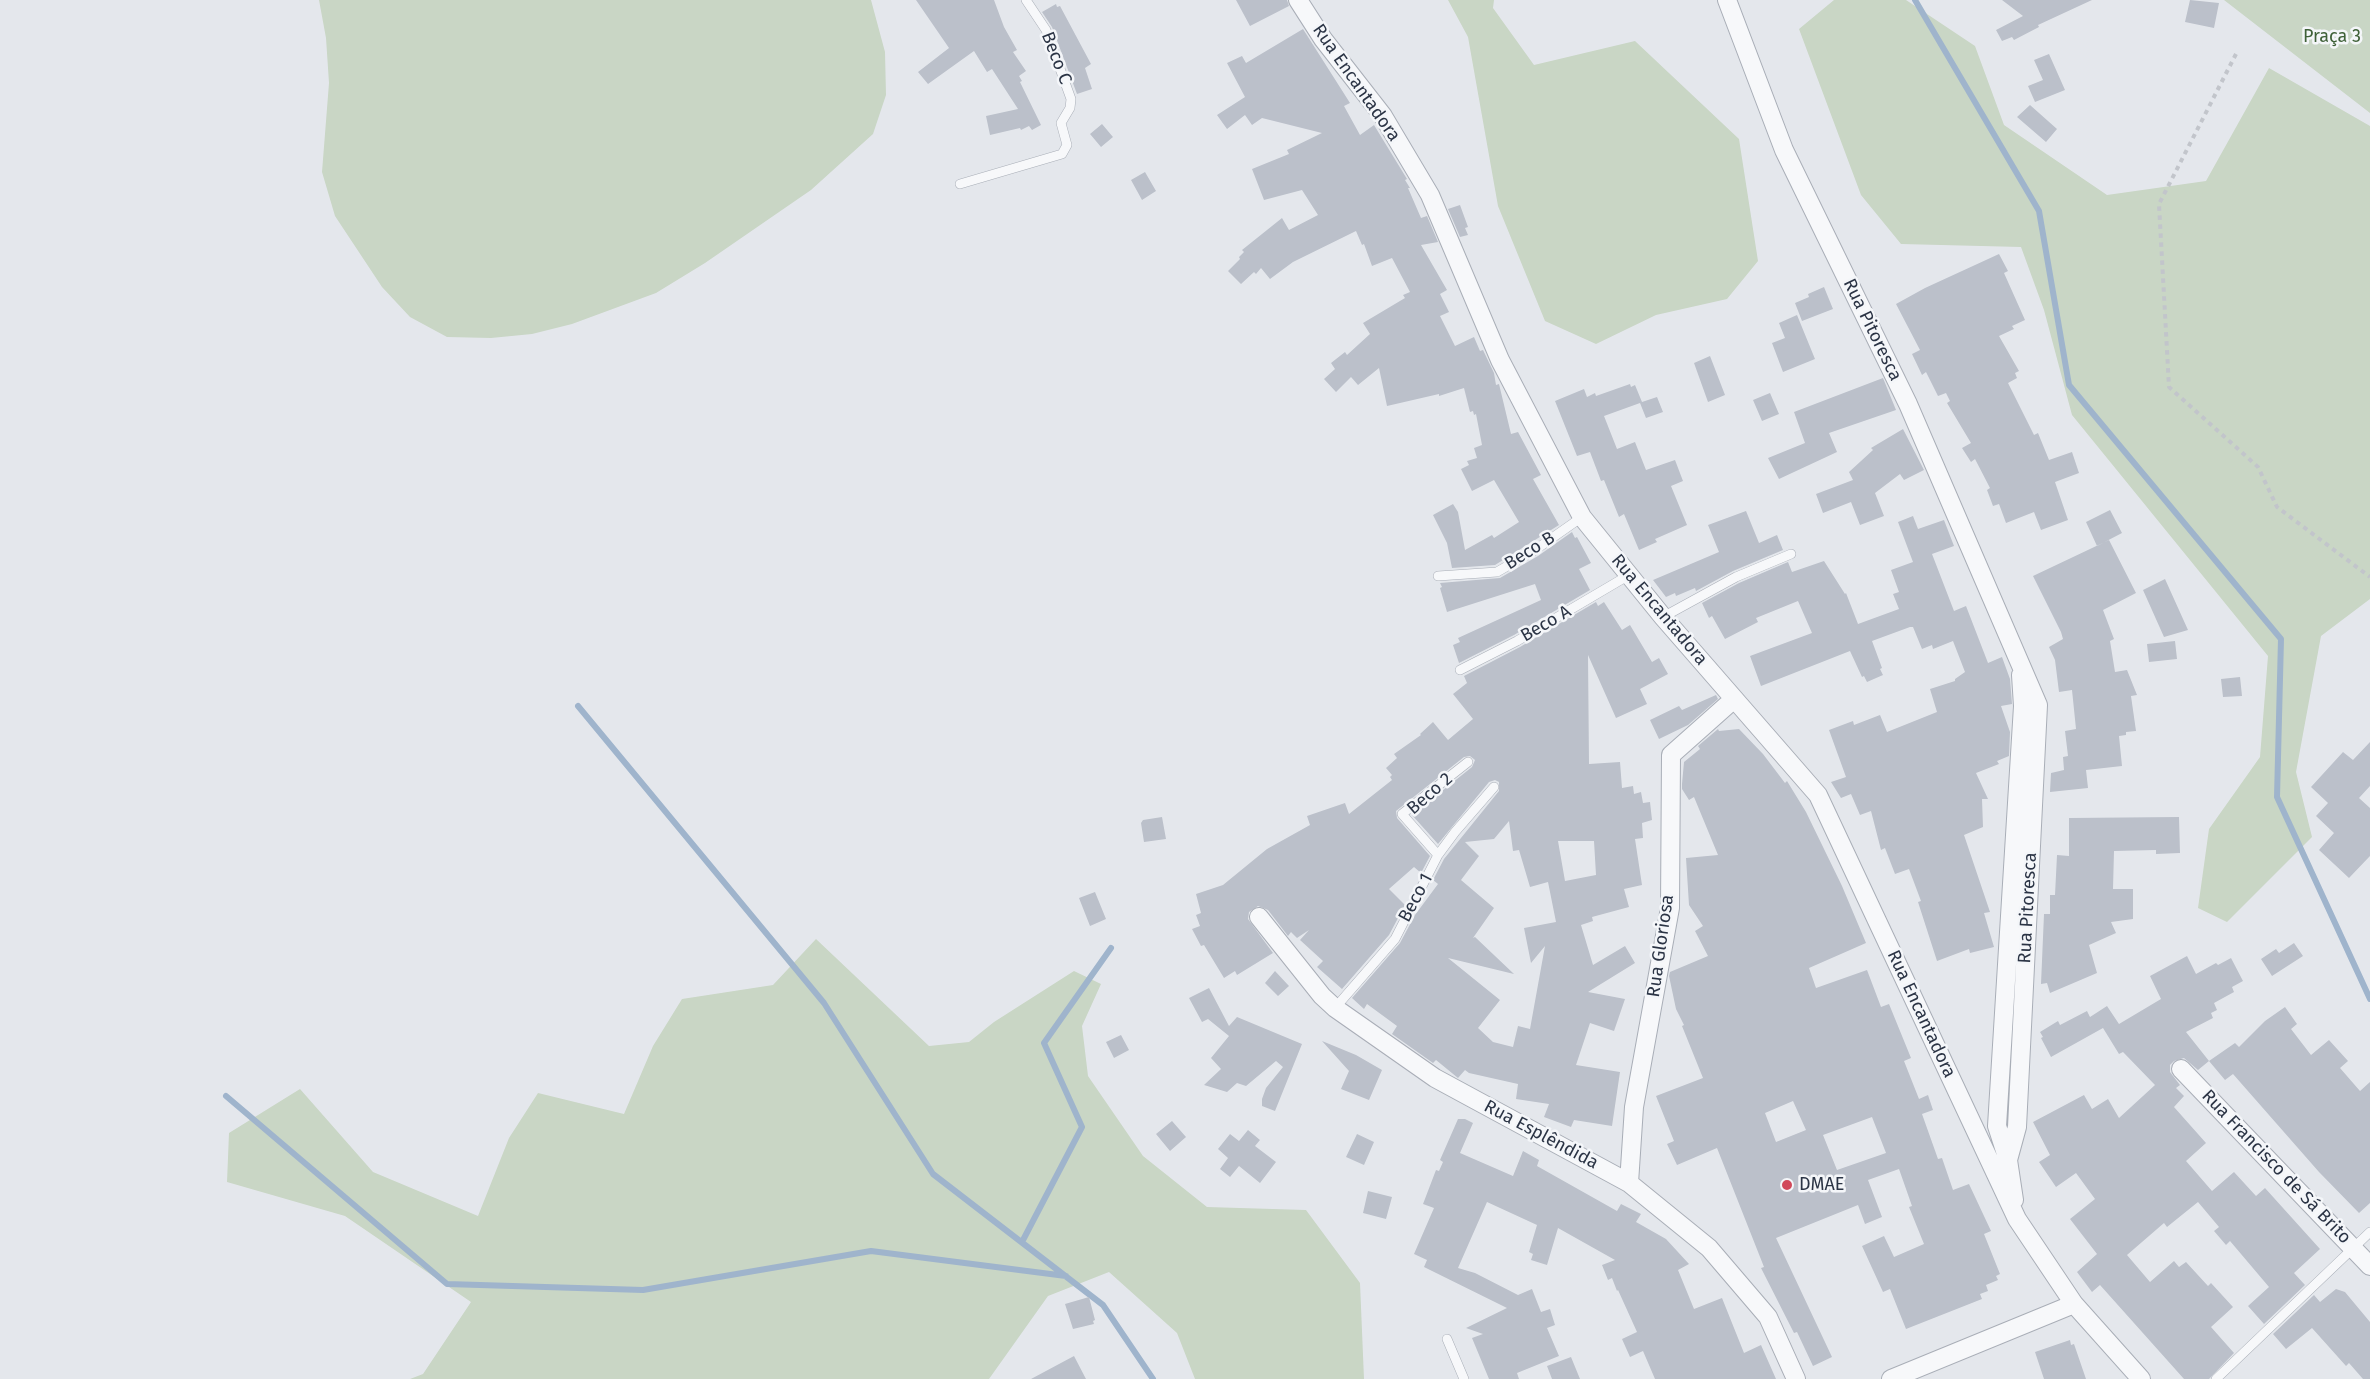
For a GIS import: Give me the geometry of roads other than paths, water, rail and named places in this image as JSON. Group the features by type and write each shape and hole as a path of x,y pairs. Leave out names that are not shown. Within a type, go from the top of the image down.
{"street":[{"name":"Rua Encantadora","path":"1298,0 1323,39 1383,116 1430,195 1500,360 1582,517 1663,617 1818,795 2017,1219 2074,1304 2141,1379"},
{"name":"Rua Pitoresca","path":"1727,0 1784,150 1908,404 2020,658 2023,706 1997,1126 2008,1160 2017,1219"},
{"name":"Rua Gloriosa","path":"1629,1183 1634,1107 1670,908 1671,755 1734,699"},
{"name":"Rua Esplêndida","path":"1259,917 1322,996 1335,1008 1435,1078 1629,1183 1709,1248 1768,1317 1797,1379"},
{"name":"Rua Francisco de Sá Brito","path":"2181,1069 2370,1266"},
{"path":"1891,1379 2074,1304"}],"lane":[{"name":"Beco C","path":"960,184 1062,154 1067,145 1061,123 1070,108 1071,99 1046,30 1026,0"},
{"name":"Beco B","path":"1438,576 1497,572 1535,550 1582,517"},
{"path":"1663,617 1736,577 1791,554"},
{"name":"Beco A","path":"1460,670 1516,641 1629,575"},
{"name":"Beco 2","path":"1438,855 1402,814 1468,762"},
{"name":"Beco 1","path":"1335,1008 1395,939 1438,855 1494,787"},
{"path":"2216,1379 2370,1232"},
{"path":"1447,1339 1464,1379"}],"waterway":[{"path":"1915,0 2039,211 2069,385 2281,639 2277,797 2370,999"},
{"path":"578,706 824,1003 933,1174 1103,1305 1153,1379"},
{"path":"1022,1242 1082,1127 1044,1043 1111,948"},
{"path":"226,1096 447,1284 643,1290 871,1251 1066,1276"}],"place":[{"name":"DMAE","path":"1787,1185"}],"park label":[{"name":"Praça 3","path":"2332,37"}]}
